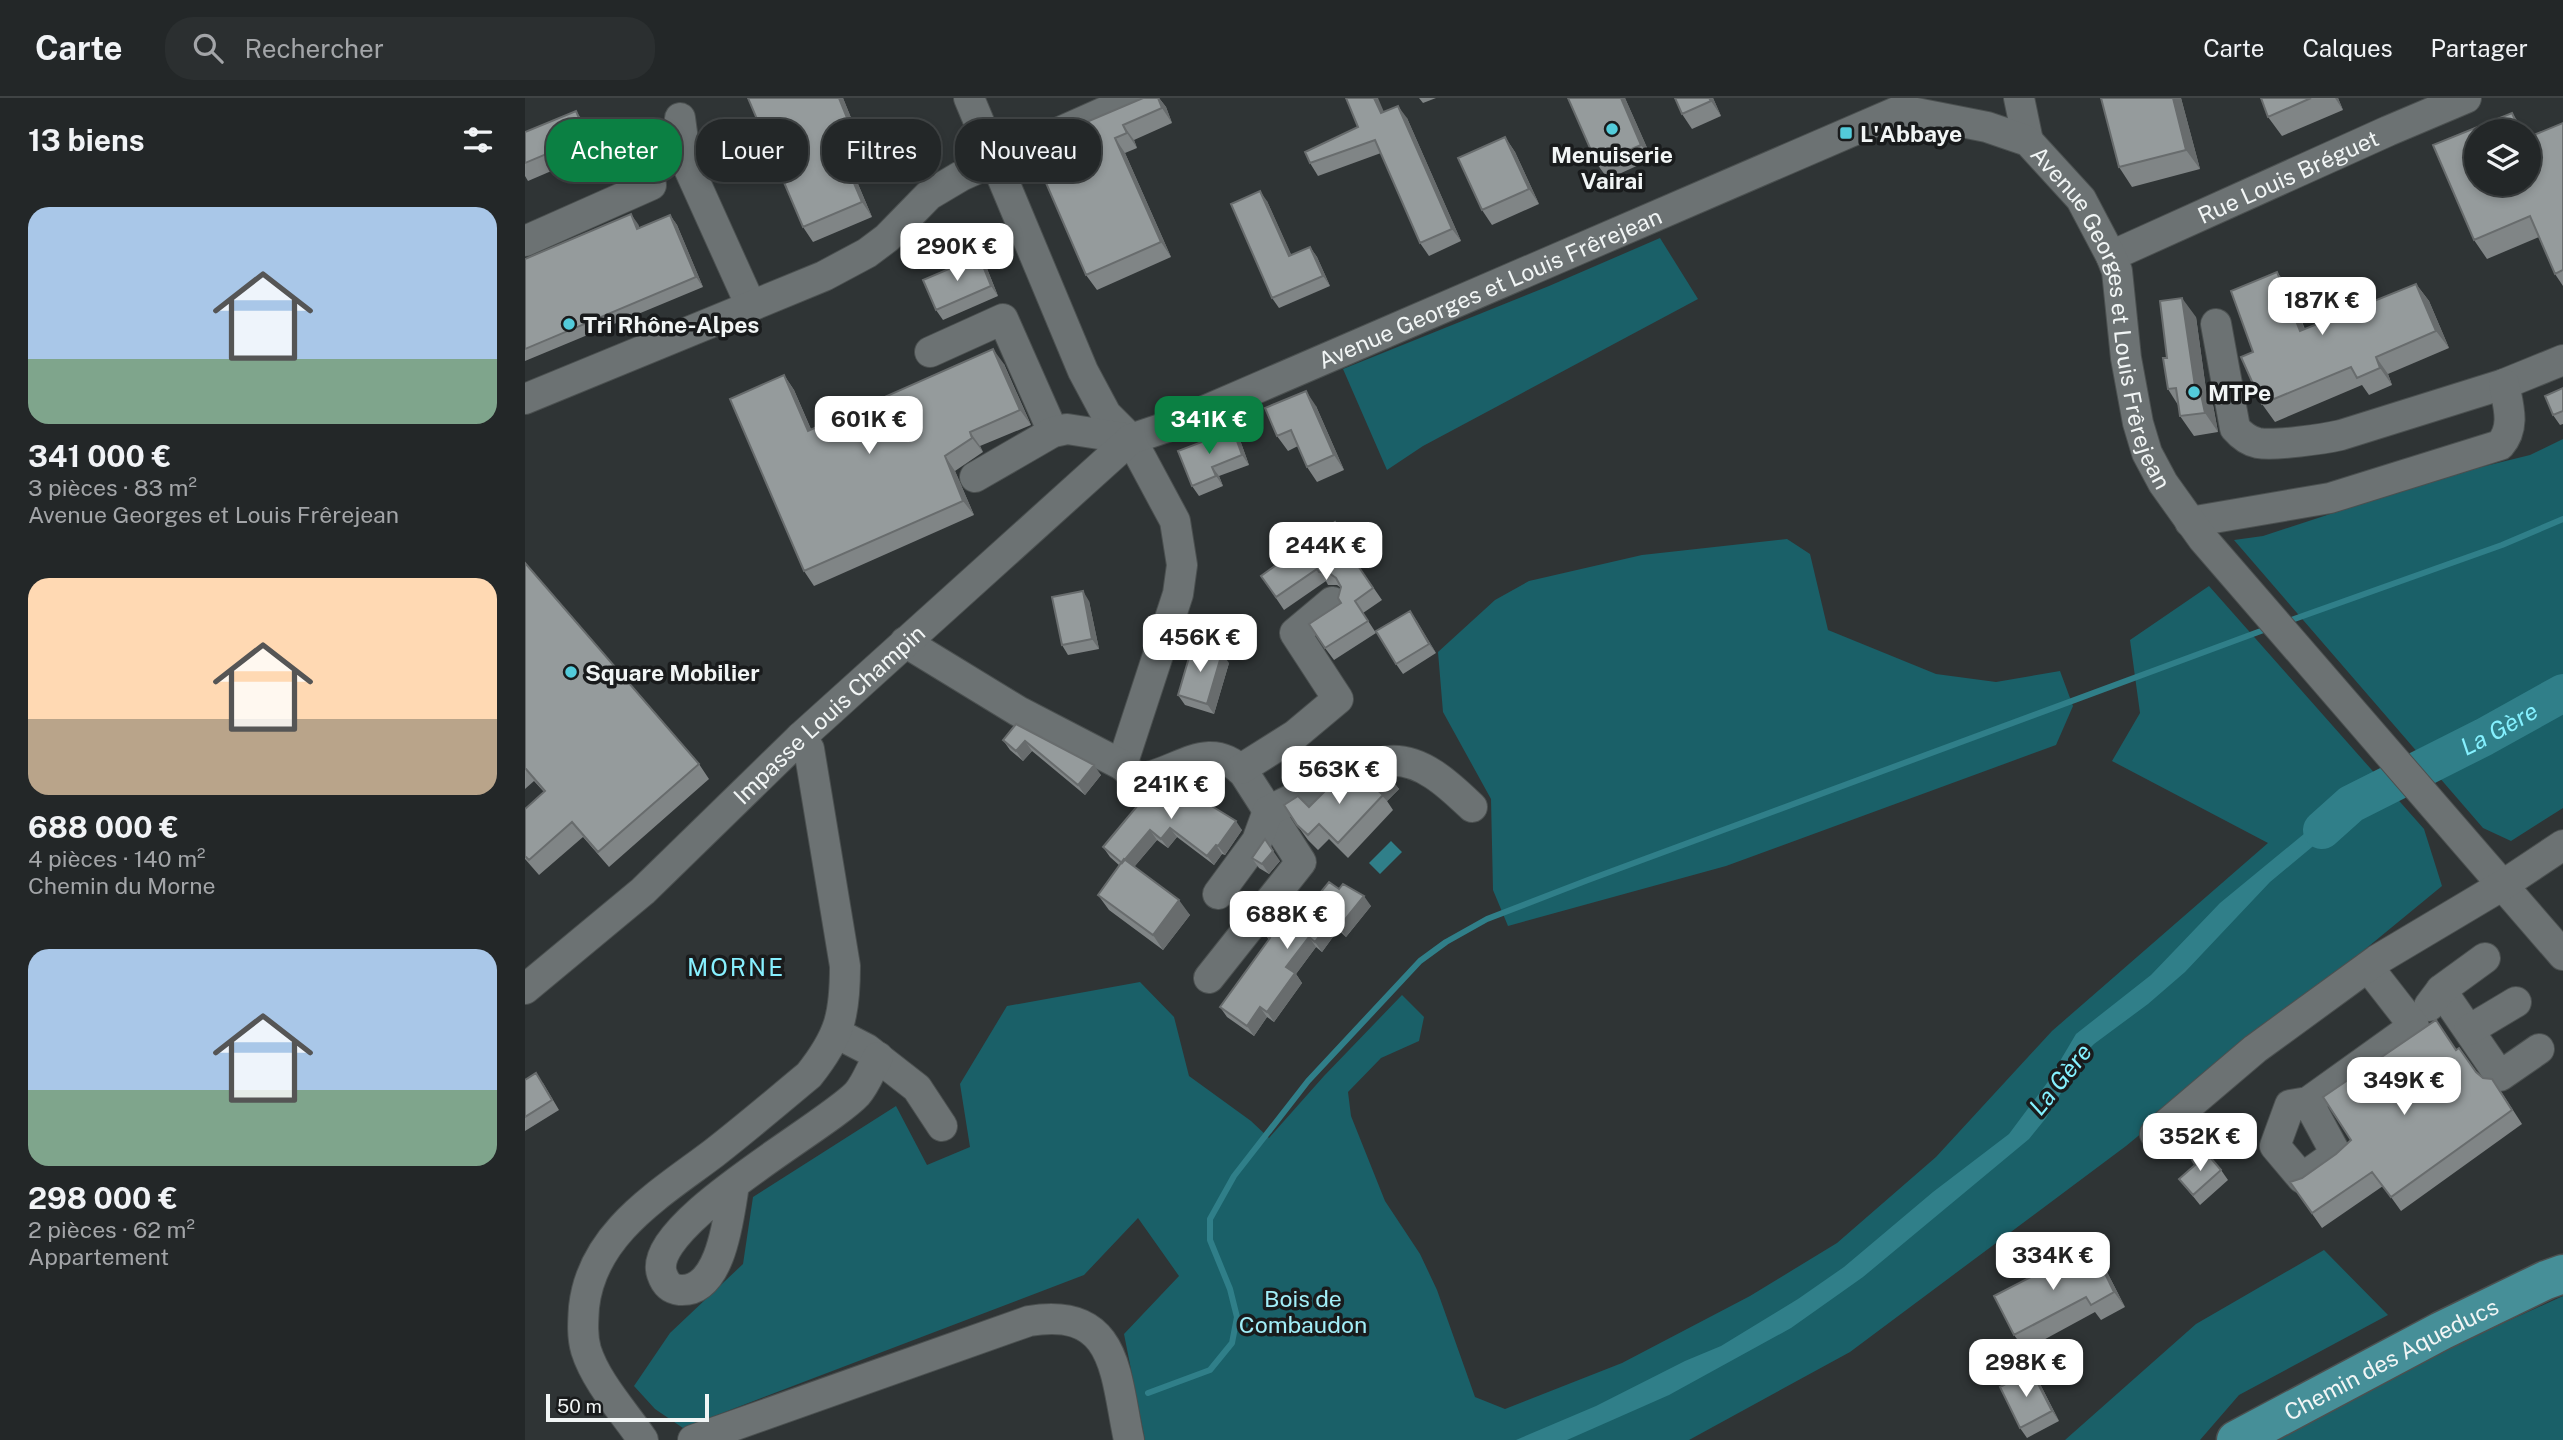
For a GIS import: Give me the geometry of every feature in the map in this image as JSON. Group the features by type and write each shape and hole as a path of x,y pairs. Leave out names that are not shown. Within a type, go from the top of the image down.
{"main road":[{"name":"Chemin des Aqueducs","path":"2235,1440 2557,1273"}],"street":[{"path":"969,98 978,119"},
{"path":"1087,119 1136,98"},
{"path":"1901,110 1928,98"},
{"path":"2019,98 2028,141"},
{"name":"Rue Louis Bréguet","path":"2111,256 2466,98"},
{"name":"Avenue Georges et Louis Frêrejean","path":"1131,439 1180,421 1901,110 1987,127 2028,141 2081,199 2117,271 2126,358 2138,423 2147,453 2163,483 2190,522 2563,955"},
{"path":"680,118 686,162 751,306"},
{"path":"525,399 824,276 867,253 887,238 939,188 955,180"},
{"path":"1005,182 1083,371 1106,414 1131,439 1175,521 1182,565 1178,594 1122,765"},
{"path":"525,241 651,185"},
{"path":"930,352 1003,319 1053,432"},
{"path":"2216,324 2235,428 2243,436 2258,443 2322,439 2341,435 2504,384 2563,360"},
{"path":"2190,522 2330,498 2500,445 2507,438 2511,424 2504,384"},
{"path":"975,477 1053,432 1067,429 1131,439"},
{"name":"Impasse Louis Champin","path":"525,989 643,891 801,737 1131,439"},
{"path":"1241,769 1295,735 1338,699 1295,633 1332,602"},
{"path":"905,642 1018,711 1122,765 1138,779 1215,755 1233,762 1241,769 1301,862 1209,978"},
{"path":"643,1440 597,1374 586,1350 582,1326 593,1269 610,1240 636,1212 809,1075 828,1051 841,1022 845,997 845,966 809,749 801,737"},
{"path":"1218,894 1257,841 1268,811 1345,774 1388,761 1402,762 1425,770 1447,783 1472,807"},
{"path":"2155,1134 2255,1049 2368,967 2503,886 2563,845"},
{"path":"2308,1102 2414,1026 2441,989 2484,958"},
{"path":"2368,967 2414,1026"},
{"path":"2441,989 2500,1076 2539,1049"},
{"path":"2469,1030 2516,1002"},
{"path":"836,1033 867,1049 917,1088 942,1126"},
{"path":"734,1185 857,1094 878,1057"},
{"path":"693,1440 1029,1321 1052,1317 1070,1319 1098,1334 1109,1351 1129,1440"}],"green space":[{"path":"1660,238 1698,299 1423,446 1387,470 1343,369"},
{"path":"2563,439 2563,808 2511,841 2483,828 2234,540 2263,536 2449,475 2530,455"},
{"path":"1787,539 1810,554 1828,630 1936,674 1996,682 2060,671 2073,706 2056,745 1726,866 1508,926 1493,890 1491,799 1443,712 1438,652 1495,600 1529,581 1642,555"},
{"name":"Bois de Combaudon","path":"2209,586 2424,829 2442,886 2126,1146 1850,1352 1689,1440 1145,1440 1124,1334 1179,1276 1138,1218 1084,1275 683,1428 655,1409 634,1386 670,1333 743,1264 753,1197 896,1106 927,1165 970,1147 960,1084 1007,1006 1140,982 1174,1017 1189,1076 1251,1121 1269,1138 1402,995 1424,1017 1419,1041 1381,1058 1348,1092 1351,1116 1385,1201 1420,1254 1437,1290 1475,1397 1505,1409 1622,1363 1750,1296 1837,1243 1936,1157 2052,1031 2268,843 2112,761 2140,713 2130,640"},
{"path":"2324,1250 2388,1315 2239,1395 2200,1440 2065,1440 2196,1324"},
{"path":"2563,1296 2563,1440 2258,1440 2351,1392"}],"water":[{"path":"1230,617 1240,626 1226,638 1228,645 1221,650 1212,636"},
{"path":"2563,681 2563,703 2479,747 2470,737"},
{"path":"2356,791 2366,802 2270,882 2185,972 2084,1054 2046,1118 2029,1139 1863,1277 1791,1328 1669,1395 1567,1440 1516,1440 1596,1406 1721,1346 1844,1267 1933,1192 2009,1134 2047,1083 2076,1034 2151,975 2220,903"},
{"path":"1391,841 1402,852 1380,874 1369,863"}],"building":[{"path":"748,98 839,98 848,119 822,119 822,182 854,182 862,202 803,227 784,182 808,182 808,119 757,119"},
{"path":"1143,98 1158,98 1162,108 1123,125 1127,133 1115,138 1161,242 1086,275 1046,182 1101,182 1101,119 1094,119"},
{"path":"1346,98 1374,98 1381,113 1398,106 1452,229 1420,243 1375,140 1310,163 1305,152 1358,127"},
{"name":"Menuiserie Vairai","path":"1568,98 1621,98 1641,145 1597,164"},
{"path":"1675,98 1709,98 1711,101 1682,114"},
{"path":"2101,98 2173,98 2186,150 2119,167"},
{"path":"2261,98 2311,98 2268,117"},
{"path":"576,111 579,119 557,119"},
{"path":"2512,113 2515,119 2497,119"},
{"path":"546,123 546,154 525,163 525,132"},
{"path":"2563,123 2563,270 2555,274 2530,216 2474,240 2433,145 2464,132 2464,196 2541,196 2541,132"},
{"path":"1505,137 1529,189 1482,210 1458,158"},
{"path":"1260,191 1289,256 1310,247 1323,276 1272,298 1231,204"},
{"name":"Tri Rhône-Alpes","path":"631,214 637,229 670,215 696,277 525,349 525,259"},
{"path":"979,256 991,286 936,310 923,280"},
{"path":"2277,272 2300,331 2416,284 2436,331 2376,357 2380,368 2357,378 2351,367 2262,404 2241,357 2253,352 2231,291"},
{"path":"2182,298 2195,386 2199,385 2205,413 2180,416 2176,388 2168,389 2163,358 2167,358 2160,301"},
{"path":"993,349 1020,410 970,432 972,438 945,456 963,501 804,571 730,399 784,375 808,431"},
{"path":"2563,388 2563,411 2553,415 2545,396"},
{"path":"1306,391 1334,455 1307,467 1291,430 1277,436 1265,408"},
{"path":"1233,430 1242,455 1212,467 1216,476 1192,486 1178,451"},
{"path":"1335,522 1349,546 1346,548 1373,588 1355,601 1368,621 1325,648 1309,624 1341,603 1338,598 1341,587 1336,578 1317,569 1276,597 1261,576"},
{"name":"Square Mobilier","path":"525,563 699,764 598,852 572,822 529,860 525,856 525,809 545,791 525,768"},
{"path":"1083,591 1092,639 1062,645 1052,597"},
{"path":"1410,611 1429,644 1396,664 1376,631"},
{"path":"1193,644 1222,653 1207,704 1178,695"},
{"path":"1016,724 1094,765 1078,785 1025,741 1016,751 1003,740"},
{"path":"1375,764 1388,775 1375,788 1383,795 1338,843 1319,824 1308,835 1297,825 1284,805 1298,796 1309,807 1328,788 1339,798 1368,767"},
{"path":"1166,778 1236,821 1207,856 1170,828 1161,839 1150,830 1122,863 1103,847 1158,781"},
{"path":"1265,839 1273,851 1262,864 1252,858"},
{"path":"1124,859 1179,900 1153,935 1098,895"},
{"path":"1329,882 1339,889 1343,884 1364,896 1339,927 1331,920 1315,942 1309,937 1286,967 1295,973 1267,1012 1260,1007 1247,1026 1220,1007 1270,938 1265,934 1281,911 1291,919 1297,911 1302,915"},
{"path":"2436,1020 2456,1050 2459,1048 2476,1072 2483,1078 2492,1079 2512,1110 2391,1197 2372,1172 2312,1213 2290,1182 2302,1178 2351,1140 2323,1097"},
{"path":"536,1073 552,1100 525,1117 525,1080"},
{"path":"2204,1150 2221,1170 2193,1195 2179,1179 2195,1165 2192,1160"},
{"path":"2077,1253 2084,1264 2097,1257 2114,1292 2091,1305 2086,1297 2014,1335 1994,1296"},
{"path":"2031,1370 2052,1411 2020,1428 2000,1387"}],"waterway":[{"path":"2286,622 2502,545 2563,519"},
{"path":"1148,1393 1210,1370 1232,1343 1237,1317 1230,1289 1210,1240 1210,1219 1234,1176 1308,1081 1420,961 1446,942 1487,919 1588,880 2269,628"},
{"name":"La Gère","path":"2322,830 2351,804 2484,737 2563,693"}],"place":[{"name":"Menuiserie Vairai","path":"1612,129"},
{"name":"L'Abbaye","path":"1846,133"},
{"name":"Tri Rhône-Alpes","path":"569,324"},
{"name":"MTPe","path":"2194,392"},
{"name":"Square Mobilier","path":"571,672"}],"district":[{"name":"MORNE","path":"736,967"}]}
